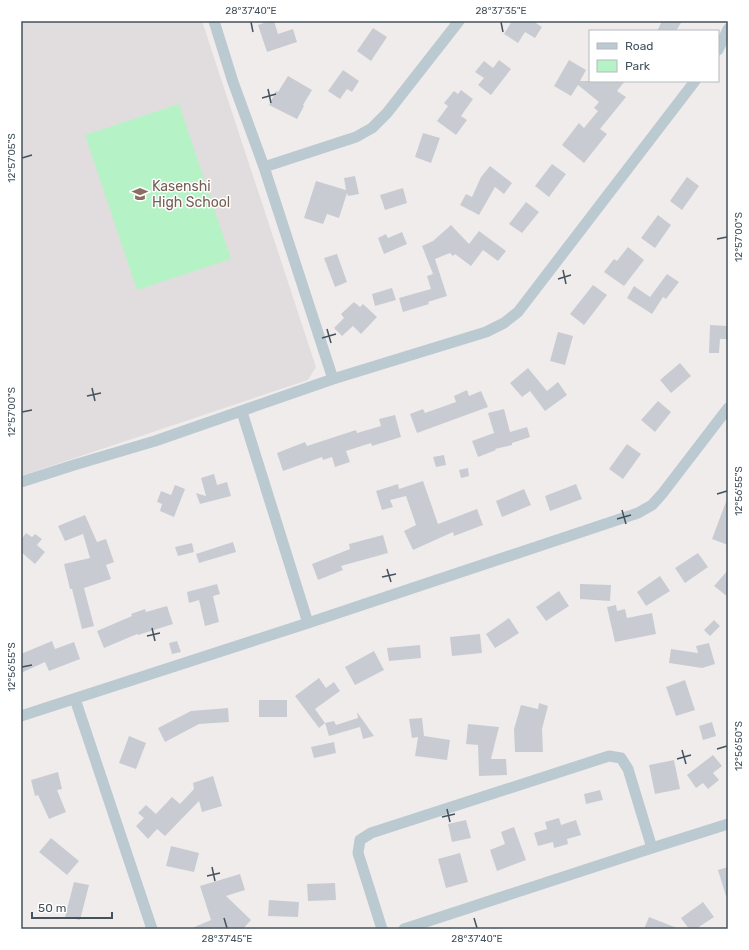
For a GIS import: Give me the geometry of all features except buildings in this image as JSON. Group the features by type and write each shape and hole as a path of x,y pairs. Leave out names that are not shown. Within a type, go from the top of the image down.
{"street":[{"path":"214,21 264,167 333,379"},
{"path":"264,167 356,138 372,128 387,113 459,21"},
{"path":"719,48 728,29"},
{"path":"21,482 155,441 242,412 333,379 486,332 504,322 518,312 694,82"},
{"path":"21,716 308,623 638,513 652,505 662,494 728,408"},
{"path":"242,412 308,623"},
{"path":"75,699 152,929"},
{"path":"382,929 358,853 360,840 370,833 609,756 621,758 628,769 652,848"},
{"path":"404,929 728,824"}],"shaded area":[{"name":"Kasenshi High School","path":"21,21 202,21 316,367 308,380 21,476"}],"green space":[{"path":"179,104 231,259 137,290 85,135"}],"place":[{"name":"Kasenshi High School","path":"140,194"}]}
